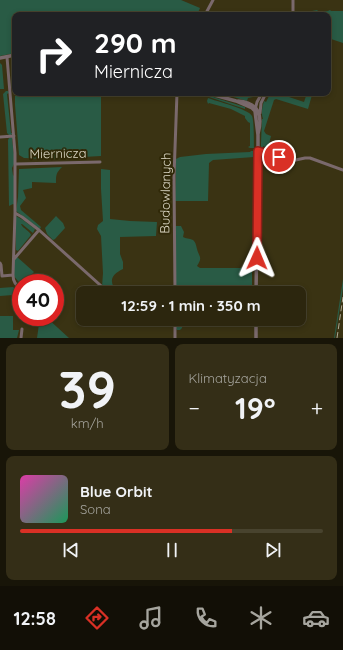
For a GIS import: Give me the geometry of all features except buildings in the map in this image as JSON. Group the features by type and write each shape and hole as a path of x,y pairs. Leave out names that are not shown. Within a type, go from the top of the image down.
{"street":[{"path":"206,12 212,0"},
{"path":"293,0 293,12"},
{"path":"0,58 12,56"},
{"path":"7,57 16,164 13,274"},
{"name":"Budowlanych","path":"175,286 174,176 178,96"},
{"path":"218,96 250,104 254,109 258,135 256,286"},
{"path":"254,109 260,96"},
{"path":"258,135 260,128 260,113 265,96"},
{"path":"250,104 258,100"},
{"path":"236,101 260,113"},
{"path":"254,109 262,103"},
{"path":"0,137 14,136"},
{"path":"258,151 291,161 310,158 343,170"},
{"name":"Miernicza","path":"16,164 100,162"},
{"path":"15,212 39,230 101,286"},
{"path":"14,258 35,237 39,230"},
{"path":"47,244 50,241"},
{"path":"0,263 2,266 1,276 12,275"},
{"path":"175,326 175,338"},
{"path":"256,326 256,338"},
{"path":"21,338 22,330"}],"green space":[{"path":"0,0 181,0 200,8 198,12 12,12 12,54 0,56"},
{"path":"317,10 319,12 307,12"},
{"path":"330,10 343,11 343,43 331,39 331,12 319,12"},
{"path":"0,63 2,65 4,89 0,89"},
{"path":"6,91 9,93 7,94 11,133 13,133 11,135 7,133 3,94"},
{"path":"15,96 101,96 101,156 47,159 24,158 19,155"},
{"path":"230,96 254,96 248,98 247,101"},
{"path":"269,96 286,96 304,102 306,96 312,96 308,109 276,99 274,100 264,131 266,134 271,136 268,148 263,146 263,148 261,147 263,119 262,108 264,101 266,102"},
{"path":"209,97 245,107 245,109"},
{"path":"208,98 250,113 253,118 254,126 254,148 248,147 250,146 250,123 245,116 231,109 208,104"},
{"path":"13,137 15,162 12,168 13,175 15,177 15,205 13,204 9,206 8,140 9,138"},
{"path":"254,151 254,157 213,160 209,163 208,201 175,201 176,159 180,157 206,154"},
{"path":"62,167 57,174 56,183 32,182 32,188 23,190 26,198 20,206 21,210 41,227 40,229 16,211 19,169"},
{"path":"101,169 110,170 110,219 157,222 156,236 120,237 120,254 123,262 123,269 113,277 113,286 102,286 103,273 101,236 97,229 98,225 103,221"},
{"path":"16,216 35,229 33,233 21,224 31,235 18,251 16,250"},
{"path":"56,216 63,223 65,228 53,240 47,234 45,228"},
{"path":"175,226 181,226 184,232 183,237 195,242 200,257 197,266 200,268 240,268 252,265 252,286 175,286"},
{"path":"16,256 34,272 32,274 13,274 14,259"},
{"path":"343,279 343,288 334,338"},
{"path":"12,287 12,295 0,296 0,288"},
{"path":"0,316 12,316 13,330 19,330 17,338 0,338"},
{"path":"39,326 56,326 69,338 37,338"},
{"path":"182,326 180,330 177,330 175,327"}],"railway":[{"path":"337,338 343,297"}],"route":[{"path":"257,258 258,151 279,157"}]}
